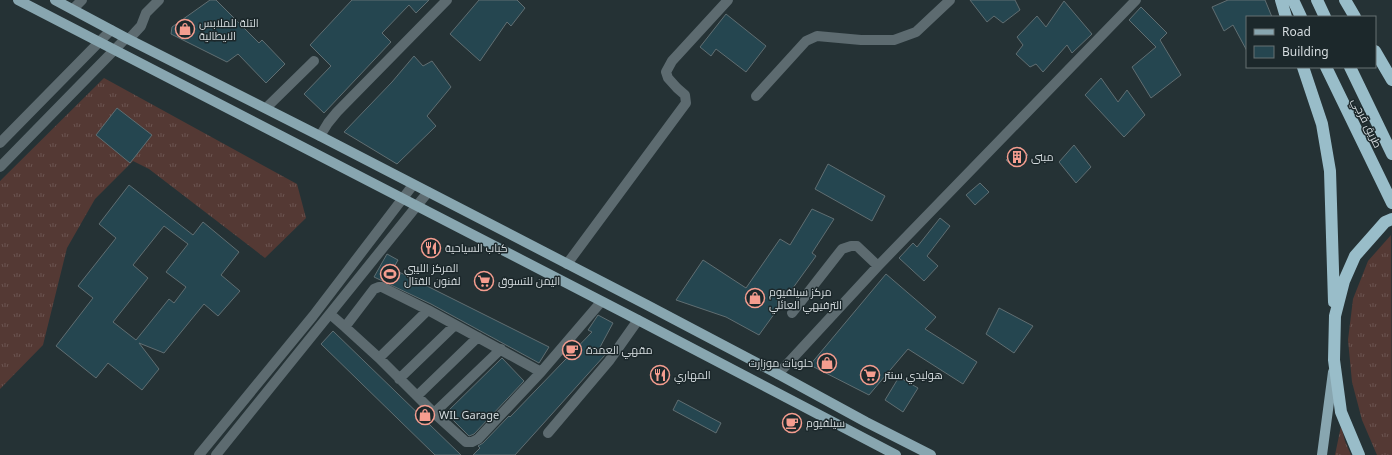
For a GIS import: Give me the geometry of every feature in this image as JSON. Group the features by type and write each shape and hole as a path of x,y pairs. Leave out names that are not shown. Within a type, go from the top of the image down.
{"highway":[{"path":"1281,0 1286,16"},
{"path":"1293,0 1301,16"},
{"path":"1317,0 1325,16"},
{"path":"1345,0 1354,16"},
{"path":"1376,53 1392,80"},
{"path":"1303,68 1322,124 1330,171 1335,316 1334,360 1341,412 1359,455"},
{"name":"طريق قرجي","path":"1326,68 1392,203"},
{"name":"طريق قرجي","path":"1350,68 1392,154"},
{"path":"1335,316 1344,281 1355,256 1385,222 1392,219"}],"main road":[{"path":"18,0 403,198 896,455"},
{"path":"55,0 567,264 928,454"},
{"path":"1322,455 1334,360"}],"street":[{"path":"73,9 82,0"},
{"path":"0,167 114,49 141,26 146,13 159,0"},
{"path":"320,136 337,112 447,0"},
{"path":"567,264 686,103 685,95 668,78 666,72 672,61 728,0"},
{"path":"756,96 806,41 817,36 861,40 894,40 916,32 950,0"},
{"path":"778,374 878,266 1136,0"},
{"path":"0,143 111,30"},
{"path":"266,108 314,61"},
{"path":"199,455 314,316 413,185"},
{"path":"216,455 428,192"},
{"path":"792,313 842,249 857,246 878,266"},
{"path":"345,327 374,289 379,286 428,310 541,372"},
{"path":"330,314 400,378 460,438 466,442 472,442 478,439 541,372 601,302"},
{"path":"379,358 428,310"},
{"path":"314,316 323,324"},
{"path":"548,433 594,379 638,320"},
{"path":"400,378 455,325"},
{"path":"417,396 478,337"},
{"path":"434,413 500,349"}],"green space":[{"path":"104,78 297,184 306,218 265,258 149,169 133,161 95,199 67,248 43,345 0,389 0,181"},
{"path":"1391,235 1392,455 1377,455 1362,420 1352,382 1348,340 1353,299 1368,261"},
{"path":"1341,426 1345,441 1351,455 1335,455"}],"building":[{"path":"210,0 216,0 259,43 262,40 285,64 266,83 238,54 227,62 171,34 172,27"},
{"path":"352,0 429,0 416,13 409,5 382,33 391,42 324,113 304,94 331,66 310,45"},
{"path":"479,0 517,0 525,8 511,26 507,22 480,61 450,34"},
{"path":"970,0 1015,0 1020,10 1003,23 994,16 987,22"},
{"path":"1228,0 1265,0 1272,16 1246,16 1246,49 1233,25 1224,31 1212,7"},
{"path":"1064,1 1092,34 1072,53 1067,45 1043,72 1036,64 1030,67 1016,54 1023,45 1017,37 1037,16 1046,27"},
{"path":"1141,7 1167,33 1160,40 1181,75 1151,98 1132,67 1156,47 1129,20"},
{"path":"726,14 766,46 746,72 716,49 711,56 700,47"},
{"path":"414,56 423,66 432,61 451,87 427,116 436,126 397,164 344,132 392,82"},
{"path":"1101,78 1118,102 1127,90 1145,115 1124,137 1085,95"},
{"path":"117,108 152,135 130,163 96,135"},
{"path":"1074,145 1091,167 1076,183 1059,162"},
{"name":"مبنى","path":"1020,147 1028,155 1013,166 1006,160"},
{"path":"828,164 885,196 872,221 815,189"},
{"path":"980,183 989,192 975,205 966,195"},
{"path":"129,185 193,235 203,222 239,252 221,275 240,291 218,316 204,304 164,353 139,343 159,369 142,390 108,363 96,378 56,346 93,298 78,286 116,238 99,224","holes":["164,226 188,244 166,272 186,287 174,303 169,299 136,340 113,322 148,278 133,265"]},
{"path":"812,209 834,219 812,253 816,256 759,335 726,317 676,300 703,260 746,288 780,239 790,245"},
{"path":"940,218 950,226 927,256 938,266 924,281 899,258 913,243 917,247"},
{"path":"387,254 398,260 393,269 549,347 539,363 431,304 374,277"},
{"path":"886,274 936,317 925,329 977,362 963,384 908,349 869,395 810,365"},
{"path":"999,308 1033,326 1014,353 986,334"},
{"path":"598,315 613,323 599,349 605,355 515,455 473,455 480,448 478,446 483,443 509,416 510,417 592,332 588,330"},
{"path":"333,331 461,455 435,455 321,344"},
{"path":"502,358 524,381 474,434 469,436 446,413"},
{"path":"899,377 918,388 903,412 885,400"},
{"path":"678,400 721,423 716,433 673,410"}],"place":[{"name":"التلة للملابس الايطالية","path":"185,29"},
{"name":"مبنى","path":"1017,157"},
{"name":"كباب السياحية","path":"431,248"},
{"name":"المركز الليبي لفنون القتال","path":"390,274"},
{"name":"اليمن للتسوق","path":"484,281"},
{"name":"مركز سيلفيوم الترفيهي العائلي","path":"755,298"},
{"name":"مقهي العمدة","path":"572,350"},
{"name":"حلويات موزارت","path":"827,363"},
{"name":"المهاري","path":"660,375"},
{"name":"هوليدي سنتر","path":"870,375"},
{"name":"WIL Garage","path":"425,415"},
{"name":"سيلفيوم","path":"792,423"}]}
